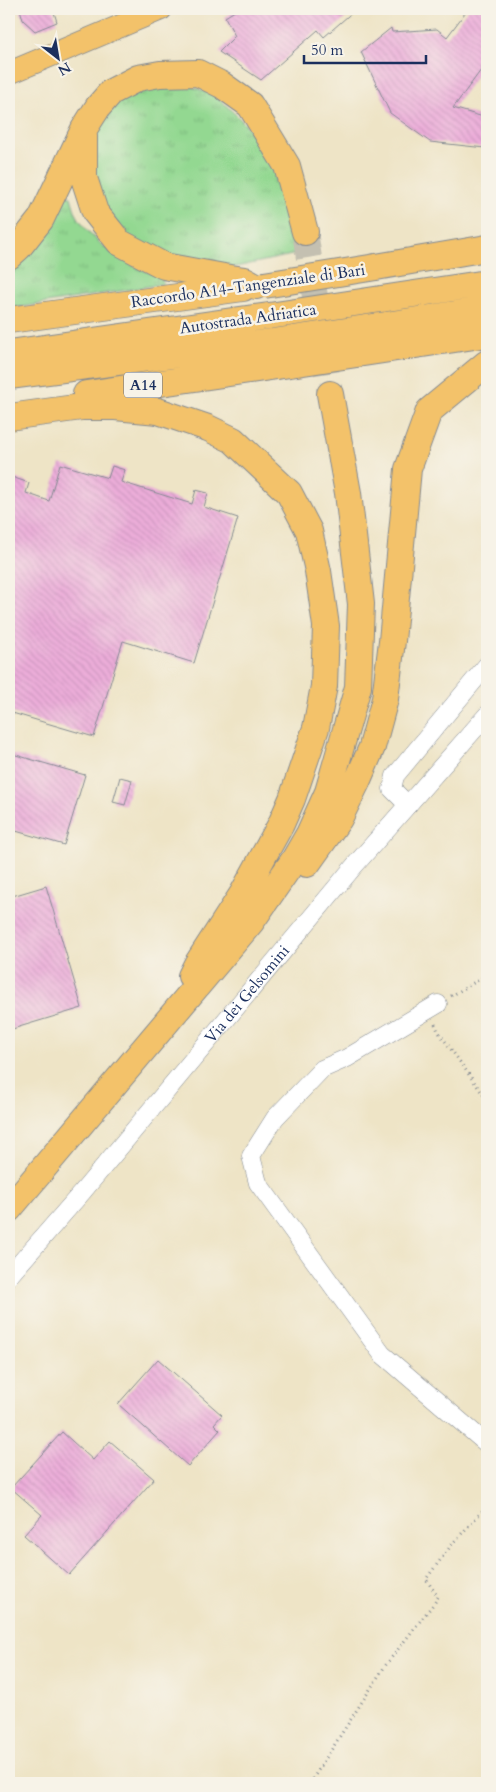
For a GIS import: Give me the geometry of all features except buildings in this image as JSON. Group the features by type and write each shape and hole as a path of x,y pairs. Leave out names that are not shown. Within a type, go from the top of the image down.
{"highway":[{"path":"9,256 19,247 41,219 84,129 111,92 138,78 160,74 198,72 222,85 250,105 287,166 305,232"},
{"path":"84,129 84,178 95,212 119,242 164,266 245,280 260,286"},
{"name":"Raccordo A14-Tangenziale di Bari","path":"9,320 260,286 487,248"},
{"name":"Autostrada Adriatica","path":"9,353 487,283"},
{"name":"Autostrada Adriatica","path":"9,376 275,354 388,337 487,309"},
{"name":"A14","path":"388,337 487,334"},
{"name":"A14","path":"9,405 275,354"},
{"path":"251,922 312,860 339,819 372,747 385,699 408,469 430,411 487,363"},
{"path":"9,1209 251,922 294,860 309,834 328,792 358,687 361,604 348,493 330,394"},
{"path":"9,417 82,407 115,406 158,411 208,428 233,440 289,493 309,531 318,571 326,626 324,686 316,728 292,799 281,824 243,893 197,964 169,1021"}],"main road":[{"path":"9,73 161,9"}],"street":[{"path":"408,805 392,789 395,776 487,665"},
{"name":"Via dei Gelsomini","path":"9,1276 84,1190 355,865 487,715"},
{"path":"438,1004 347,1058 322,1069 275,1118 251,1156 258,1183 382,1354 487,1444"}],"path":[{"path":"487,975 438,1004 435,1010 434,1022 438,1032 487,1100"},
{"path":"310,1783 384,1666 438,1597 426,1579 453,1543 487,1506"}],"green space":[{"path":"184,84 209,93 221,100 248,128 260,144 270,160 284,196 296,254 231,268 197,267 130,241 96,196 90,136 126,94 154,86"},
{"path":"64,195 71,197 78,217 87,230 105,248 138,268 162,277 163,284 9,309 9,271 27,252"}],"tunnel":[{"path":"305,232 330,394"}]}
